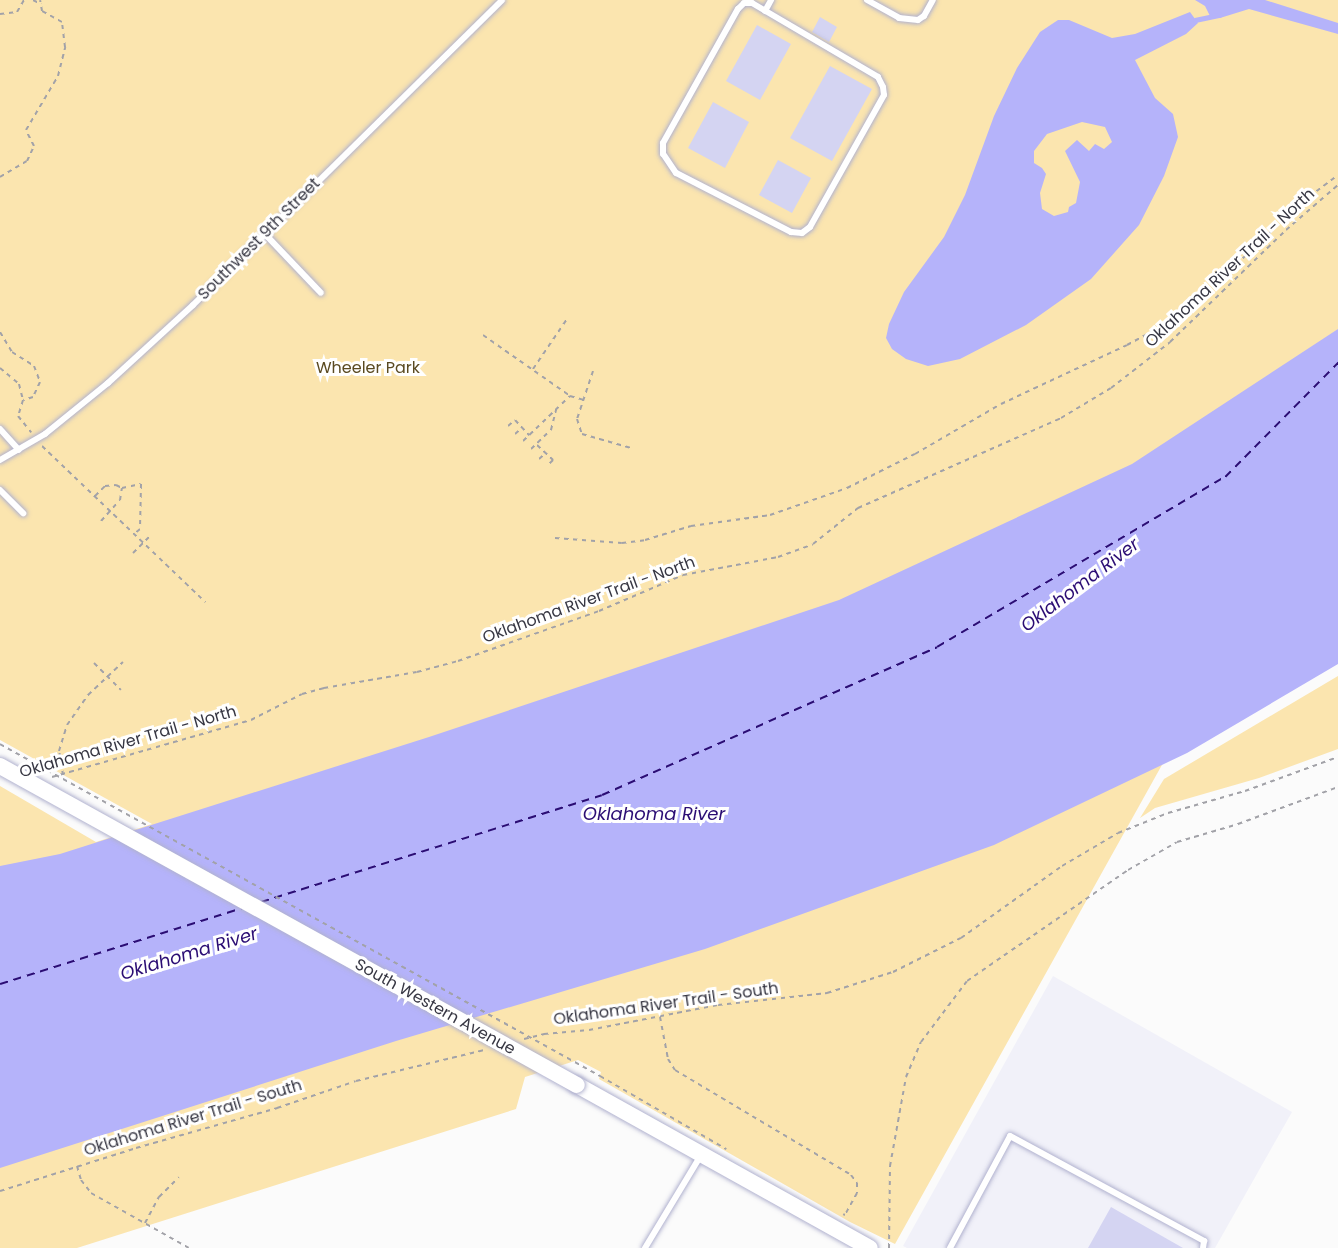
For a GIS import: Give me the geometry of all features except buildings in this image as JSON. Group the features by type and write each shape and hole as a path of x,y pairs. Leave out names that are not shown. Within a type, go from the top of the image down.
{"main road":[{"name":"South Western Avenue","path":"0,766 870,1248"}],"lane":[{"name":"Southwest 9th Street","path":"0,460 36,440 108,383 265,234 502,0"},
{"path":"765,11 771,0"},
{"path":"867,0 899,18 909,20 918,20 924,16 933,0"},
{"path":"744,3 752,3 765,11 878,77 883,87 884,95 810,227 802,233 791,232 676,173 663,154 663,143 738,9 744,3"},
{"path":"265,234 321,293"},
{"path":"0,429 19,450"},
{"path":"0,490 23,513"},
{"path":"950,1248 1010,1136 1204,1241 1203,1248"},
{"path":"645,1248 702,1155"}],"path":[{"path":"0,14 17,12 24,0"},
{"path":"0,177 27,161 34,146 26,129 58,76 65,47 62,22 42,11 40,2 33,0"},
{"path":"555,538 622,543 645,540 691,526 770,515 848,488 915,454 1001,404 1127,345 1164,325 1185,311 1302,202 1338,175"},
{"name":"Oklahoma River Trail - North","path":"42,780 251,720 302,694 417,672 458,661 599,611 683,575 778,557 813,544 858,508 1061,418 1111,388 1170,342 1227,290 1286,230 1338,185"},
{"path":"533,369 567,320"},
{"path":"0,332 12,352 34,366 40,382 33,397 23,400"},
{"path":"483,336 570,396 584,400"},
{"path":"0,368 19,384 23,400 18,416 36,440 204,602"},
{"path":"593,371 577,419 582,434 631,448"},
{"path":"523,441 570,396"},
{"path":"531,449 551,430 556,410"},
{"path":"508,426 515,420 529,435"},
{"path":"515,434 522,428"},
{"path":"536,444 553,460 547,466"},
{"path":"539,459 546,453"},
{"path":"95,496 105,486 116,485 122,488 141,484 140,529 134,534"},
{"path":"100,521 120,500 122,488"},
{"path":"133,553 149,537"},
{"path":"63,775 59,751 67,725 78,707 123,662"},
{"path":"94,663 121,690"},
{"path":"0,744 600,1076 731,1152"},
{"name":"Oklahoma River Trail - South","path":"514,1041 544,1034 589,1030 718,1005 827,993 893,972 961,938 1053,872 1118,833 1168,813 1245,791 1338,757"},
{"path":"889,1248 890,1166 906,1077 921,1042 967,981 1128,870 1177,842 1238,824 1338,787"},
{"path":"660,1017 668,1059 675,1070 851,1175 857,1183 857,1193 845,1215 836,1210"},
{"name":"Oklahoma River Trail - South","path":"0,1191 269,1110 372,1076 484,1050"},
{"path":"77,1166 81,1180 91,1193 189,1248"},
{"path":"145,1223 159,1197 179,1177"}],"shaded area":[{"path":"1053,976 1292,1112 1215,1248 907,1248 903,1246"}],"green space":[{"name":"Wheeler Park","path":"0,0 1338,0 1338,449 895,1244 850,1222 599,1079 601,1072 578,1060 525,1077 516,1109 77,1248 0,1248 0,786 96,842 152,824 0,740"},
{"path":"1338,676 1338,749 1259,778 1155,808 1140,818 1164,779"}],"water":[{"path":"1195,0 1265,0 1338,23 1338,34 1249,9 1220,18 1210,16 1205,6"},
{"path":"1190,12 1198,23 1186,34 1135,60 1155,98 1173,114 1178,137 1164,176 1139,225 1091,279 1026,325 960,359 928,366 906,359 892,349 886,338 889,324 904,292 944,237 965,195 994,116 1017,68 1040,32 1058,20 1069,20 1112,38 1135,34","holes":["1082,122 1105,127 1112,142 1104,149 1095,144 1089,151 1077,140 1065,151 1080,182 1076,203 1069,207 1068,212 1054,216 1042,209 1040,193 1046,174 1034,163 1034,151 1047,134"]},
{"name":"Oklahoma River","path":"1338,329 1338,664 1187,753 994,845 705,949 396,1041 0,1168 0,866 60,854 429,737 839,600 1132,464"}],"waterway":[{"path":"1195,20 1219,15"}],"ferry route":[{"path":"261,902 602,795 937,647 1225,477 1338,363"},
{"path":"0,984 242,908"}]}
